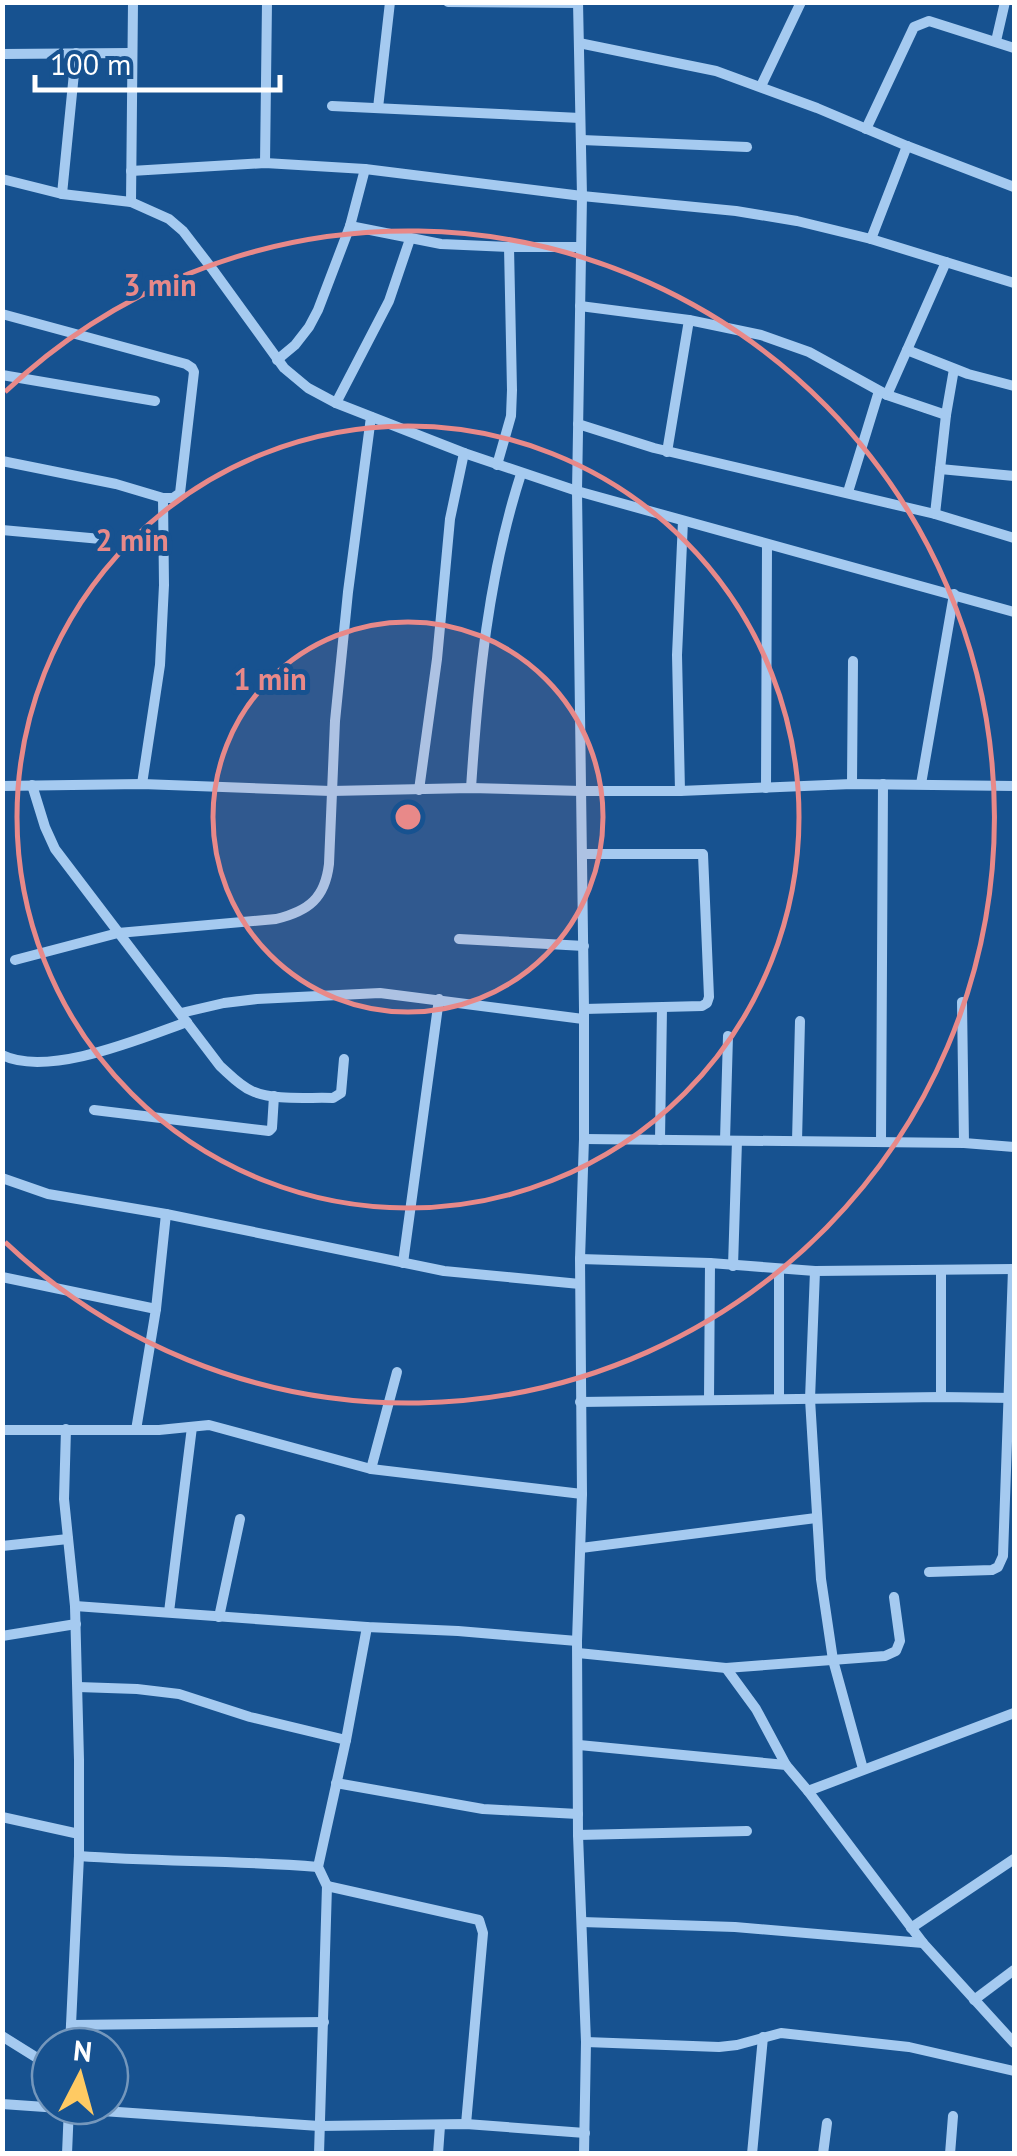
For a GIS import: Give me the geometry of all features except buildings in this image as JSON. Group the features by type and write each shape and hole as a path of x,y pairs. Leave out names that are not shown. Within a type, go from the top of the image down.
{"street":[{"path":"132,2 132,202"},
{"path":"265,164 267,2"},
{"path":"378,108 390,2"},
{"path":"448,2 578,3 582,247 577,491 584,946 578,1835 586,2042 584,2154"},
{"path":"762,86 801,2"},
{"path":"996,41 1004,2"},
{"path":"866,128 914,28 929,21 1014,48"},
{"path":"579,43 693,64 762,86 1014,187"},
{"path":"62,194 76,53"},
{"path":"2,54 131,53"},
{"path":"332,106 580,118"},
{"path":"582,140 747,147"},
{"path":"871,238 906,146"},
{"path":"131,170 265,164 365,168 736,211 871,238 1014,283"},
{"path":"277,360 309,327 350,226 365,168"},
{"path":"2,179 62,194 132,202 169,219 183,231 277,360 308,388 336,404 521,474 1014,612"},
{"path":"350,226 441,244 582,247"},
{"path":"336,404 389,302 410,239"},
{"path":"497,465 511,416 509,248"},
{"path":"848,492 883,393 908,350 946,262"},
{"path":"580,306 689,320 761,335 809,352 883,393 946,414"},
{"path":"2,329 4,314 192,368 194,372 180,493 173,498 2,461"},
{"path":"668,452 689,320"},
{"path":"908,350 968,374 1014,386"},
{"path":"935,514 954,369"},
{"path":"2,376 156,401"},
{"path":"15,960 118,934 276,920 296,914 316,900 327,882 335,720 371,418"},
{"path":"578,424 668,452 848,492 1014,538"},
{"path":"419,790 450,519 464,453"},
{"path":"940,469 1014,476"},
{"path":"471,788 484,640 508,515 521,474"},
{"path":"142,784 161,646 163,498"},
{"path":"680,791 678,655 682,521"},
{"path":"2,530 101,539"},
{"path":"766,788 767,545"},
{"path":"921,784 954,594"},
{"path":"852,661 852,784"},
{"path":"2,786 142,784 332,790 680,791 852,784 1014,786"},
{"path":"881,1142 883,784"},
{"path":"32,785 55,849 220,1066 235,1080 252,1091 274,1096 338,1096 342,1093 344,1058"},
{"path":"2,1054 27,1060 84,1056 224,1003 257,999 380,993 583,1014 708,1003 704,856 583,854"},
{"path":"459,939 584,946"},
{"path":"403,1263 439,999"},
{"path":"962,1002 964,1143"},
{"path":"660,1140 662,1008"},
{"path":"797,1141 800,1021"},
{"path":"728,1036 734,1266"},
{"path":"94,1110 269,1131 274,1096"},
{"path":"584,1140 1014,1146"},
{"path":"2,1178 48,1194 166,1214 444,1272 580,1284"},
{"path":"136,1430 156,1309 166,1214"},
{"path":"580,1259 815,1271 1014,1269 1003,1556 992,1570 928,1572"},
{"path":"709,1400 710,1263"},
{"path":"779,1269 779,1399"},
{"path":"941,1397 942,1270"},
{"path":"815,1271 810,1400 816,1518 833,1660 862,1770"},
{"path":"2,1277 156,1309"},
{"path":"371,1469 397,1372"},
{"path":"580,1402 1011,1398"},
{"path":"170,1612 192,1426"},
{"path":"2,1430 209,1426 371,1469 582,1494"},
{"path":"66,1430 64,1483 78,1687 79,1856 71,2025 324,2022"},
{"path":"580,1548 816,1518"},
{"path":"218,1617 240,1519"},
{"path":"2,1546 68,1539"},
{"path":"75,1606 458,1630 726,1668 885,1656 896,1650 900,1641 894,1597"},
{"path":"2,1636 76,1624"},
{"path":"319,2154 327,1886 318,1867 367,1627"},
{"path":"726,1668 756,1709 786,1765 923,1944 1014,2043"},
{"path":"78,1687 179,1694 346,1740"},
{"path":"808,1791 1014,1713"},
{"path":"579,1745 786,1765"},
{"path":"336,1783 483,1809 578,1814"},
{"path":"2,1817 79,1834"},
{"path":"578,1835 748,1831"},
{"path":"79,1856 318,1867"},
{"path":"911,1928 1014,1859"},
{"path":"327,1886 479,1920 483,1933 466,2124"},
{"path":"582,1922 735,1927 923,1944"},
{"path":"974,2000 1014,1970"},
{"path":"586,2042 719,2047 781,2033 884,2043 1014,2071"},
{"path":"2,2036 30,2054"},
{"path":"752,2154 764,2037"},
{"path":"2,2104 30,2105"},
{"path":"130,2112 320,2126 466,2124 585,2133"},
{"path":"950,2154 952,2116"},
{"path":"823,2154 827,2123"},
{"path":"67,2154 68,2126"},
{"path":"438,2154 440,2126"}]}
